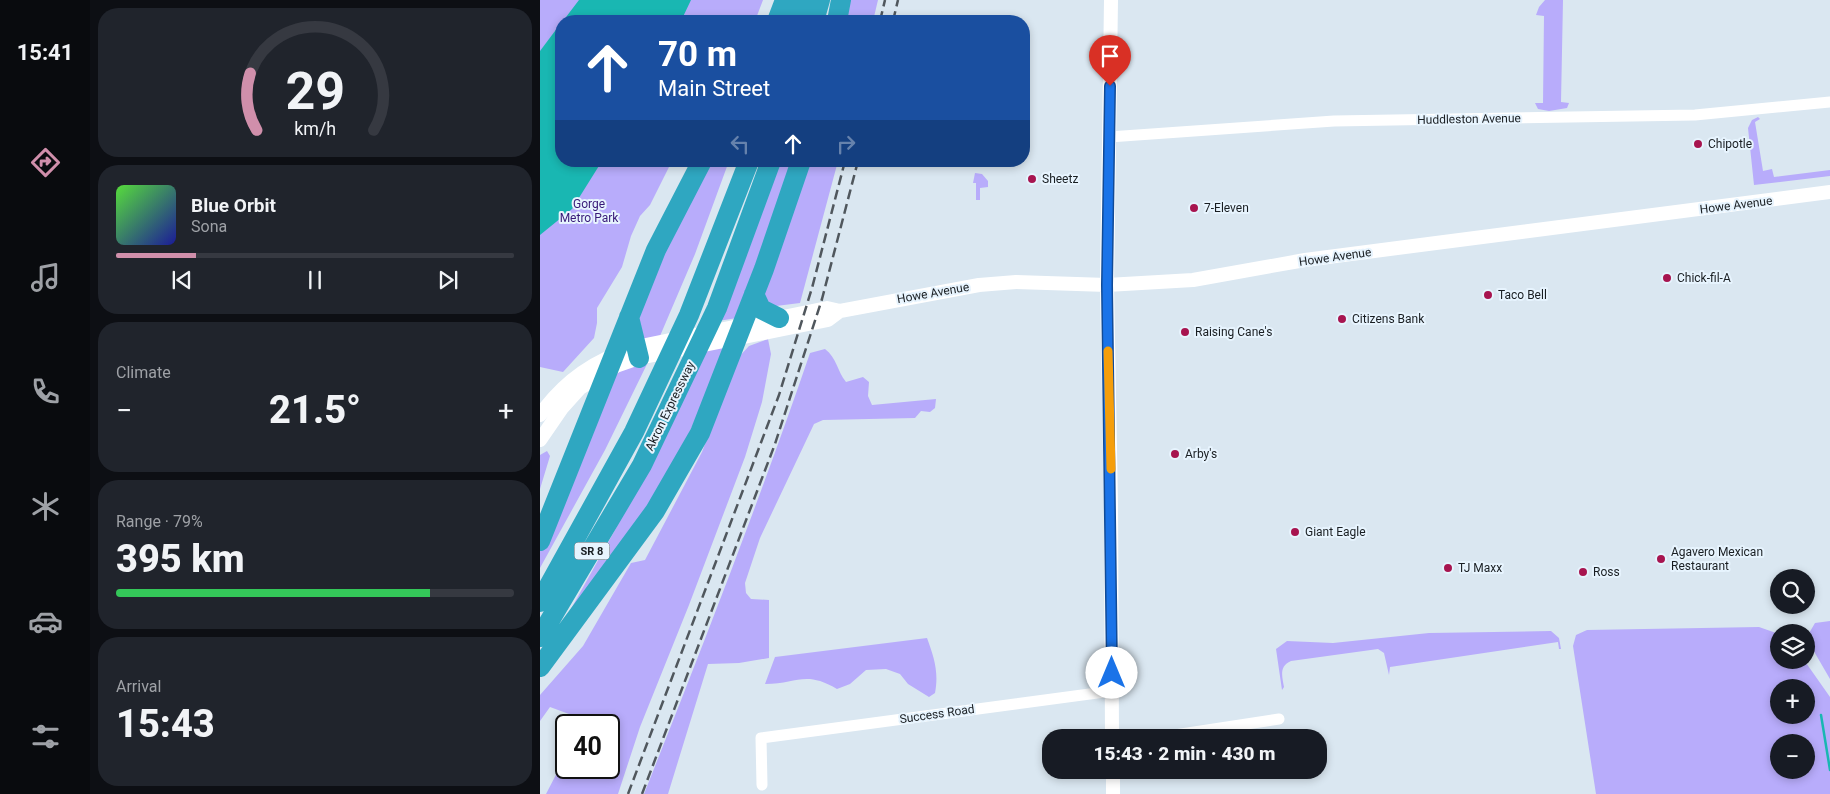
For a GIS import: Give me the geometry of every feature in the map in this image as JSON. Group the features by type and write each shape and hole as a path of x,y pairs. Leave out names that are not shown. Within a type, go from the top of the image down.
{"highway":[{"path":"779,15 785,0"},
{"path":"796,15 800,0"},
{"path":"816,15 820,0"},
{"path":"838,15 841,0"},
{"path":"540,541 613,364 629,317 656,250 699,167"},
{"name":"Akron Expressway","path":"540,602 634,432 689,315 747,167"},
{"name":"Akron Expressway","path":"540,637 642,465 717,308 769,167"},
{"path":"540,667 668,490 700,433 754,294 799,167"},
{"path":"754,294 761,309 779,318"},
{"path":"629,317 638,352"}],"street":[{"path":"1111,0 1107,285 1112,577 1112,729"},
{"name":"Huddleston Avenue","path":"1109,137 1334,121 1700,114 1830,102"},
{"name":"Howe Avenue","path":"738,333 779,318 827,308 840,311 978,285 1016,282 1107,285 1193,280 1306,260 1830,192"},
{"name":"Howe Avenue","path":"613,364 638,352 738,333 828,320 840,311"},
{"path":"540,415 558,392 590,366 613,364"},
{"path":"540,440 562,408 580,388 613,364"},
{"name":"Success Road","path":"762,785 761,738 1112,691"},
{"path":"1217,729 1279,720"},
{"path":"1112,779 1112,794"}],"green space":[{"name":"Gorge Metro Park","path":"540,0 763,0 757,15 555,15 555,167 669,167 650,205 640,216 631,236 622,267 597,308 594,338 563,372 540,367"},
{"path":"844,0 878,0 874,15 840,15"},
{"path":"1545,0 1563,0 1561,102 1569,103 1567,108 1549,111 1538,109 1535,103 1543,103 1544,16 1536,15 1539,7"},
{"path":"1758,117 1760,119 1755,122 1763,171 1772,169 1774,177 1830,170 1830,176 1754,185 1748,128 1752,120"},
{"path":"704,167 727,167 695,254 660,336 639,340 635,330 662,246"},
{"path":"777,167 790,167 737,318 718,321"},
{"path":"803,167 836,167 800,303 768,307 762,299"},
{"path":"975,173 982,174 988,181 988,187 980,188 980,200 976,200 976,183 973,183"},
{"path":"768,339 771,354 762,402 745,457 640,727 618,794 546,794 555,777 555,779 620,779 620,714 569,714 550,707 540,721 540,695 583,646 631,563 645,560 702,452 737,359 749,346"},
{"path":"724,346 724,354 669,479 567,616 615,530 705,350"},
{"path":"825,349 835,360 846,382 863,377 869,382 868,396 872,405 936,399 935,408 930,412 921,411 915,418 823,420 814,424 760,538 745,583 746,593 751,599 769,600 769,658 739,663 708,664 668,794 644,794 730,575 810,353"},
{"path":"649,360 605,450 540,568 540,551 613,374"},
{"path":"547,451 550,456 540,489 540,455"},
{"path":"1830,621 1830,679 1815,653 1815,623"},
{"path":"1759,627 1770,631 1770,669 1810,669 1830,697 1830,794 1596,794 1573,646 1576,635 1587,630"},
{"path":"1551,631 1559,638 1561,649 1559,649 1558,642 1390,667 1389,675 1384,653 1378,649 1291,661 1283,669 1284,687 1282,690 1276,649 1287,641 1333,643 1429,633"},
{"path":"927,638 936,671 935,693 929,697 908,684 900,674 886,669 866,670 850,684 837,689 826,683 809,679 765,684 775,657"}],"shaded area":[{"path":"579,0 691,0 684,15 568,15"},
{"path":"555,31 555,167 598,167 572,209 540,235 540,51"}],"waterway":[{"path":"1821,715 1830,770"}],"railway":[{"path":"881,15 885,0"},
{"path":"894,15 898,0"},
{"path":"628,794 779,395 812,288 843,167"},
{"path":"642,794 775,444 822,299 856,167"}],"slow traffic":[{"path":"1108,351 1111,469"}],"place":[{"name":"Chipotle","path":"1698,144"},
{"name":"Sheetz","path":"1032,179"},
{"name":"7-Eleven","path":"1194,208"},
{"name":"Chick-fil-A","path":"1667,278"},
{"name":"Taco Bell","path":"1488,295"},
{"name":"Citizens Bank","path":"1342,319"},
{"name":"Raising Cane's","path":"1185,332"},
{"name":"Arby's","path":"1175,454"},
{"name":"Giant Eagle","path":"1295,532"},
{"name":"Agavero Mexican Restaurant","path":"1661,559"},
{"name":"TJ Maxx","path":"1448,568"},
{"name":"Ross","path":"1583,572"}],"route":[{"path":"1110,86 1107,285 1112,506 1112,673"}]}
